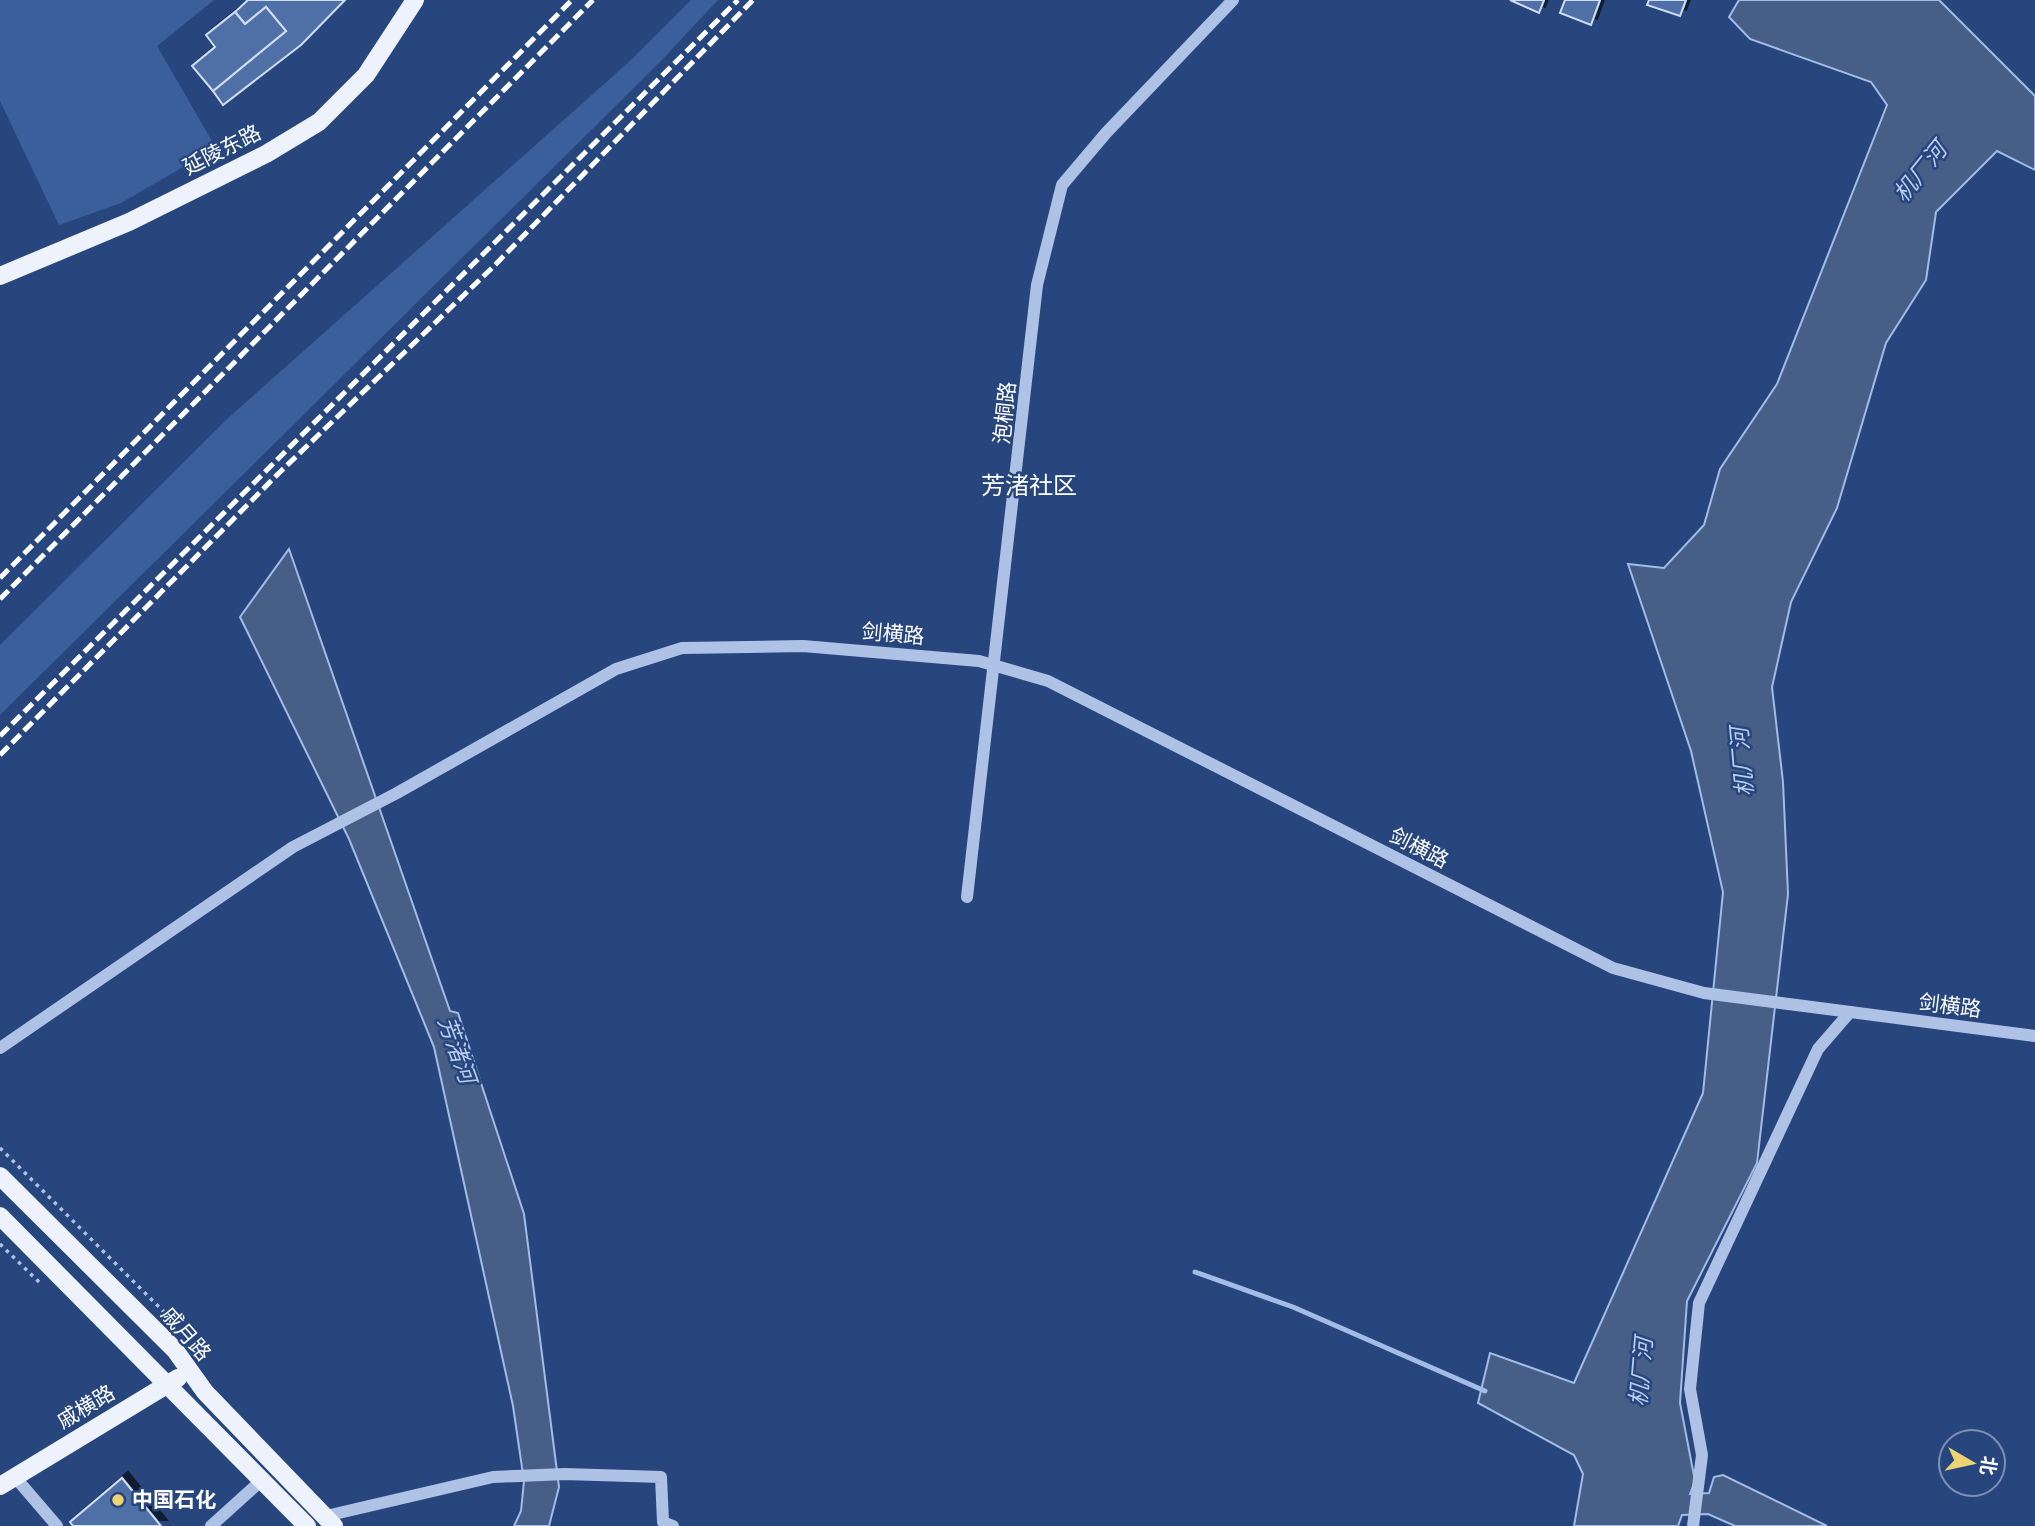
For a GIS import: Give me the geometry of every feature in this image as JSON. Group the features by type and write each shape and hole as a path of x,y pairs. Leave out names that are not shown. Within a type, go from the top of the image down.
{"main road":[{"name":"延陵东路","path":"0,276 129,222 266,154 319,121 366,75 415,0"},
{"name":"戚月路","path":"0,1176 175,1350 193,1369 205,1392 330,1521"},
{"path":"0,1216 307,1526"},
{"name":"戚横路","path":"7,1481 193,1369"}],"street":[{"name":"泡桐路","path":"967,897 1038,285 1062,185 1106,133 1233,0"},
{"name":"剑横路","path":"0,1048 322,830 397,793 616,669 682,648 803,646 979,661 1048,681 1613,968 1704,993 2035,1036"},
{"path":"1694,1521 1702,1455 1690,1389 1699,1303 1818,1049 1850,1012"},
{"path":"330,1521 493,1477 565,1475 661,1478 663,1522 673,1526"},
{"path":"211,1526 262,1479"},
{"path":"7,1481 58,1526"}],"shaded area":[{"path":"0,0 214,0 157,46 216,148 121,203 59,225 0,101"},
{"path":"691,0 718,0 659,63 0,715 0,645 227,419 630,61"}],"water":[{"name":"机厂河","path":"1739,0 1939,0 2035,96 2035,170 1997,151 1936,212 1926,280 1886,343 1837,508 1791,602 1772,687 1783,782 1788,894 1757,1163 1687,1301 1680,1403 1695,1481 1690,1494 1709,1493 1714,1477 1723,1475 1827,1526 1735,1526 1708,1514 1682,1515 1678,1526 1574,1526 1583,1474 1574,1455 1478,1403 1490,1353 1574,1383 1703,1093 1723,892 1691,751 1628,564 1664,568 1704,525 1720,469 1777,384 1887,105 1871,82 1750,39 1729,17"},
{"name":"芳渚河","path":"289,549 450,1011 458,1013 524,1214 559,1487 549,1526 514,1526 521,1511 524,1481 513,1406 434,1047 349,839 240,617"}],"building":[{"path":"248,0 345,0 301,45 223,105 213,91 286,31 266,7 245,24 235,12"},
{"path":"1510,0 1544,0 1539,13"},
{"path":"1565,0 1600,0 1591,25 1560,13"},
{"path":"1649,0 1686,0 1680,16 1647,5"},
{"path":"266,7 286,31 213,91 192,66 215,47 206,35 235,12 245,24"},
{"name":"中国石化","path":"122,1478 161,1526 73,1526 70,1522"}],"waterway":[{"path":"1195,1272 1293,1307 1485,1391"}],"railway":[{"path":"0,578 572,0"},
{"path":"0,599 593,0"},
{"path":"0,736 738,0"},
{"path":"0,755 279,473 493,267 753,0"}],"place":[{"name":"中国石化","path":"118,1500"}],"district":[{"name":"芳渚社区","path":"1029,486"}]}
